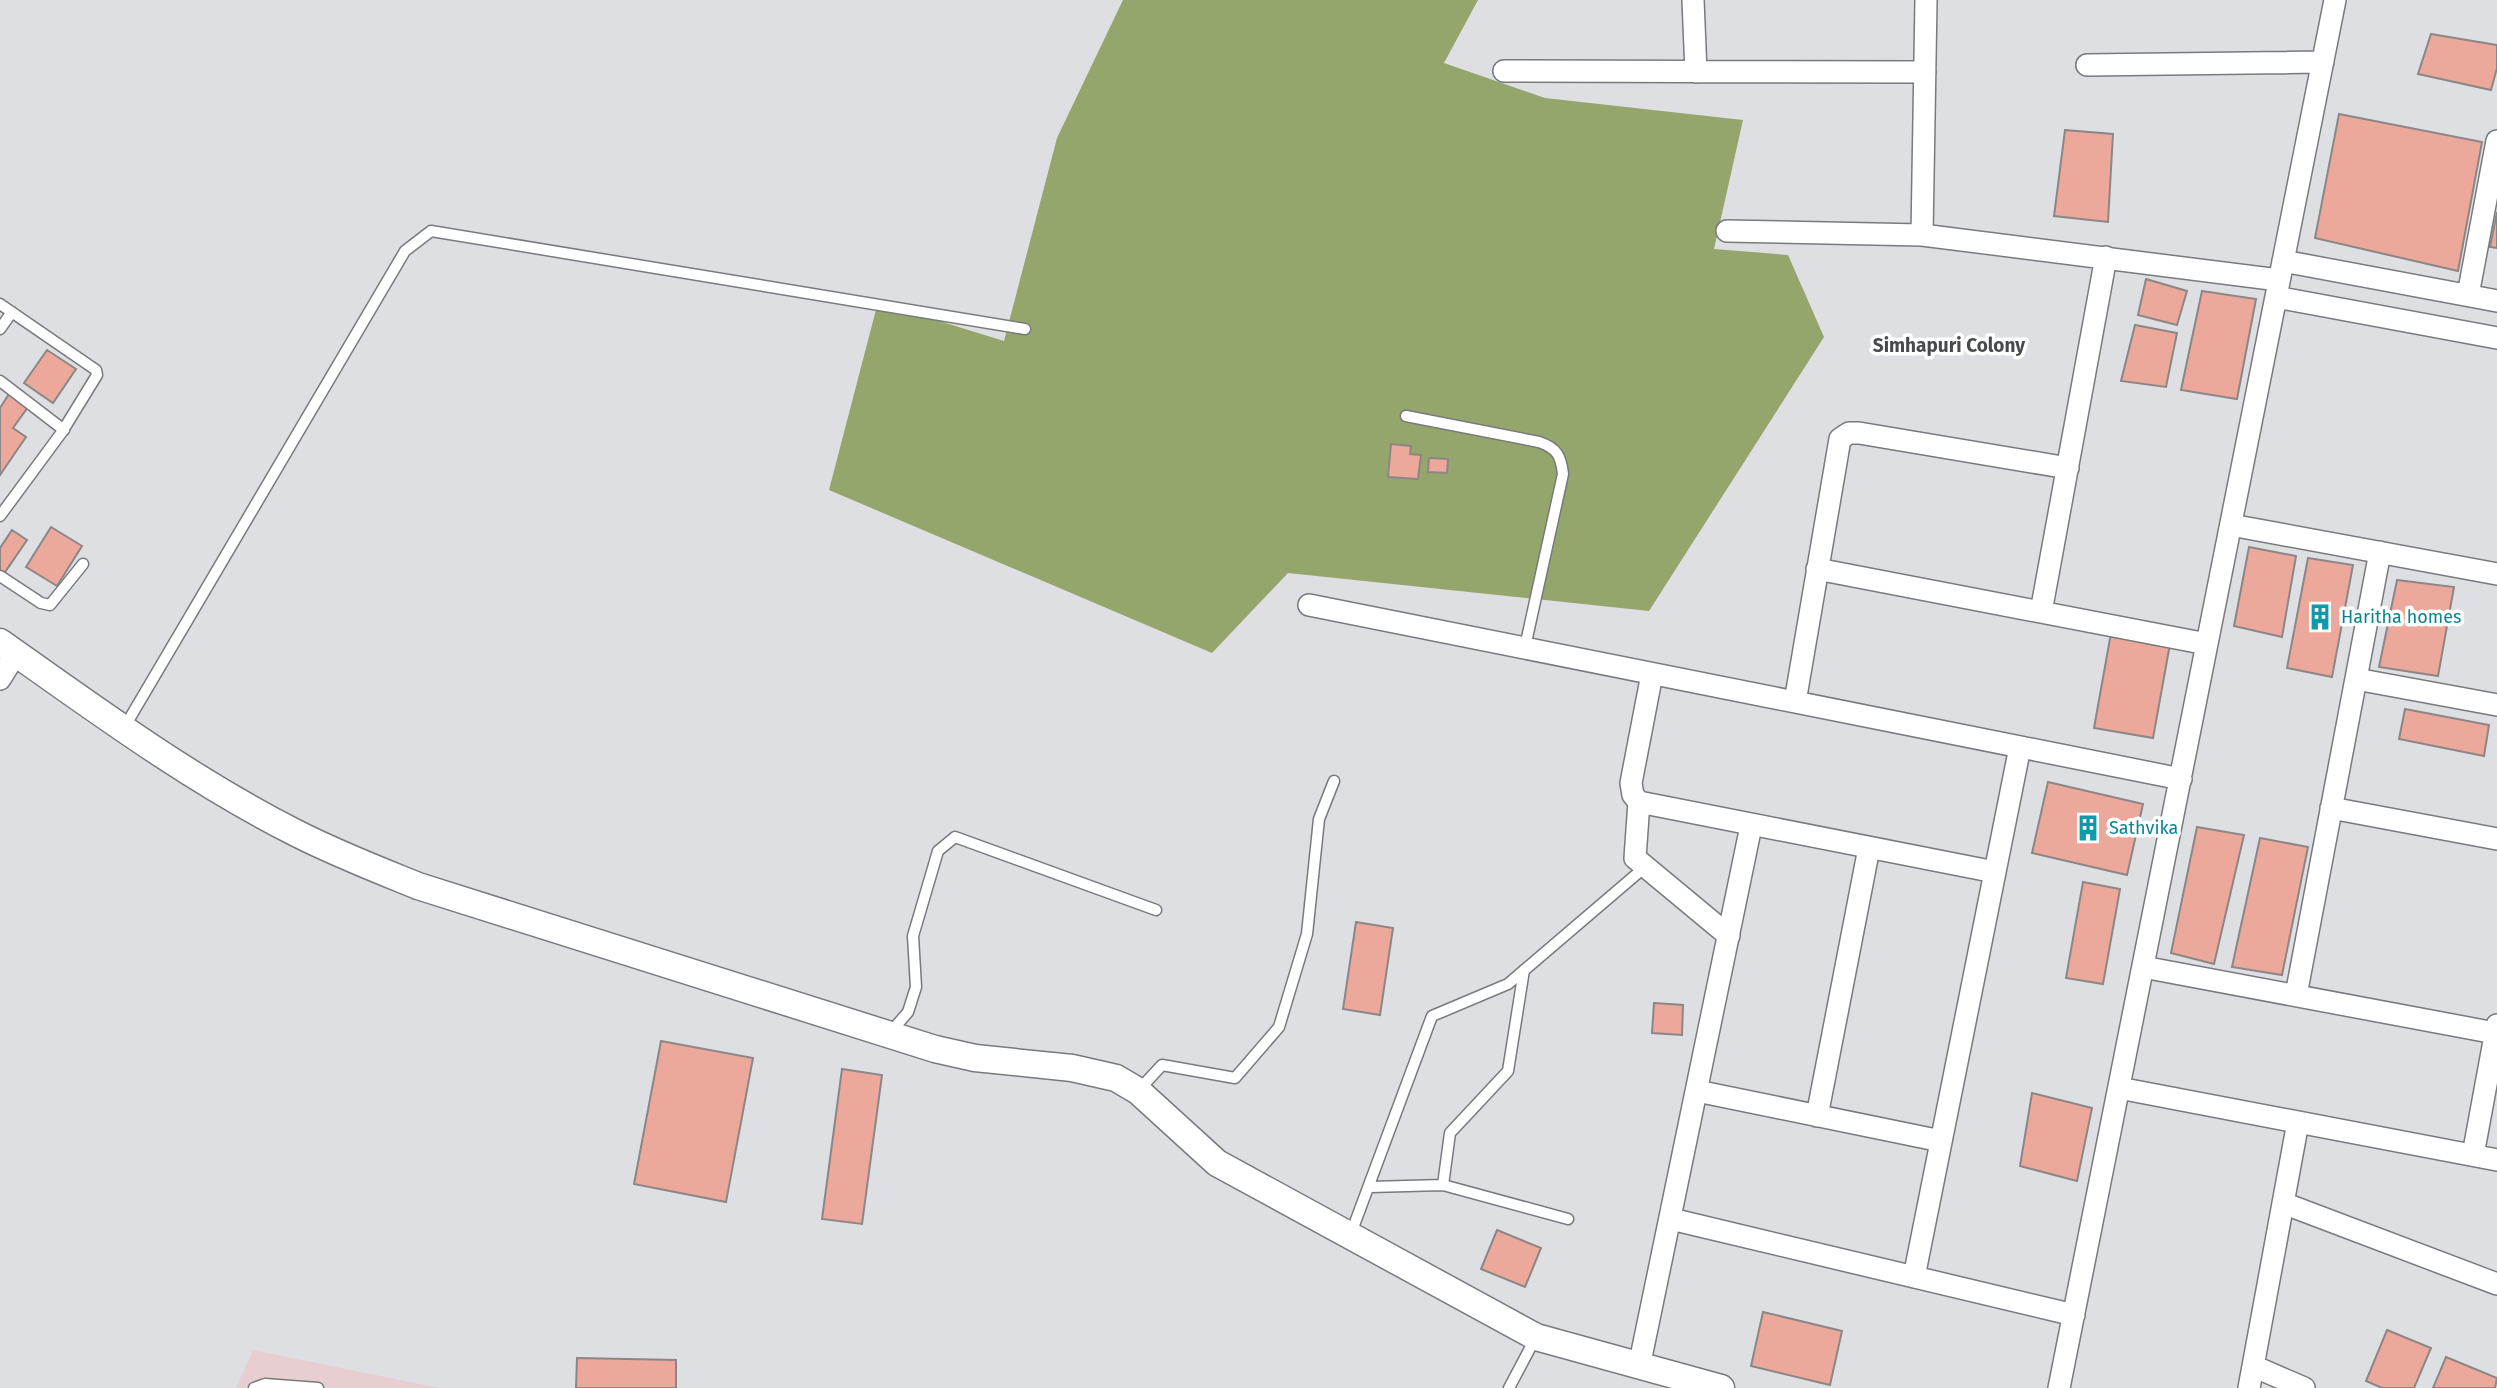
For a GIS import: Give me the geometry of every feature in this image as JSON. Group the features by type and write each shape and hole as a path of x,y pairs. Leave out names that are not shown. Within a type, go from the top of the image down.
{"street":[{"path":"1693,0 1696,72"},
{"path":"1922,234 1926,0"},
{"path":"2059,1388 2335,0"},
{"path":"2087,65 2323,62"},
{"path":"1504,71 1925,72"},
{"path":"2468,295 2497,141"},
{"path":"1727,231 1922,234 2280,279 2468,295 2497,301"},
{"path":"2042,612 2106,257"},
{"path":"2280,279 2497,338"},
{"path":"1795,702 1840,439 1849,433 2068,468"},
{"path":"2231,525 2497,574"},
{"path":"2296,995 2380,552"},
{"path":"1817,569 2207,644"},
{"path":"1309,605 2181,779"},
{"path":"0,679 8,647 124,728 293,831 405,881 934,1049 975,1058 1096,1072 1116,1077 1138,1091 1217,1163 1536,1337 1721,1388"},
{"path":"1652,674 1631,783 1633,795 1639,802 1995,872"},
{"path":"2356,679 2497,705"},
{"path":"1914,1277 2020,747"},
{"path":"1639,802 1635,858 1729,936"},
{"path":"2331,808 2497,839"},
{"path":"1639,1367 1751,826"},
{"path":"1817,1116 1869,848"},
{"path":"2143,967 2496,1029 2473,1155"},
{"path":"2119,1088 2497,1160"},
{"path":"1697,1091 1941,1141"},
{"path":"2249,1388 2298,1122"},
{"path":"2283,1203 2497,1284"},
{"path":"1671,1219 2074,1315"},
{"path":"2253,1366 2304,1388"}],"lane":[{"path":"124,728 405,251 431,231 1025,329"},
{"path":"0,304 96,370 97,375 64,430 0,516"},
{"path":"0,328 12,312"},
{"path":"0,381 64,430"},
{"path":"1406,416 1539,442 1553,447 1562,458 1563,474 1525,647"},
{"path":"0,576 41,603 50,605 83,564"},
{"path":"1138,1091 1162,1065 1235,1078 1279,1027 1307,934 1319,819 1334,781"},
{"path":"890,1033 908,1012 916,987 913,936 938,850 956,837 1156,910"},
{"path":"1350,1237 1432,1016 1508,984 1645,867"},
{"path":"1443,1185 1450,1133 1508,1071 1524,970"},
{"path":"1370,1187 1443,1185 1568,1219"},
{"path":"1509,1388 1536,1337"},
{"path":"254,1388 265,1384 317,1388"}],"shaded area":[{"path":"253,1350 439,1388 236,1388"}],"green space":[{"path":"1123,0 1478,0 1444,63 1545,98 1743,120 1714,249 1788,255 1824,337 1649,611 1288,573 1212,653 829,490 878,302 1004,341 1057,138"}],"building":[{"path":"2431,34 2497,45 2497,68 2491,90 2418,74"},
{"path":"2339,114 2482,142 2458,271 2315,238"},
{"path":"2065,130 2113,134 2108,222 2054,216"},
{"path":"2497,212 2497,248 2490,247"},
{"path":"2146,279 2187,291 2177,325 2138,315"},
{"path":"2202,291 2256,299 2237,399 2181,390"},
{"path":"2135,325 2177,333 2166,387 2121,381"},
{"path":"47,350 76,369 53,403 24,383"},
{"path":"9,394 28,407 13,428 26,437 0,475 0,408"},
{"path":"1391,444 1411,446 1410,454 1421,455 1418,479 1388,477"},
{"path":"1429,458 1448,459 1447,473 1428,472"},
{"path":"51,527 82,546 57,586 26,567"},
{"path":"12,530 27,540 3,575 0,573 0,548"},
{"path":"2249,547 2296,556 2282,637 2234,626"},
{"name":"Haritha homes","path":"2308,558 2353,565 2332,677 2287,668"},
{"path":"2397,580 2454,587 2438,676 2379,667"},
{"path":"2111,633 2170,644 2153,738 2094,728"},
{"path":"2405,709 2489,725 2484,756 2399,739"},
{"name":"Sathvika","path":"2048,782 2143,804 2127,875 2032,853"},
{"path":"2197,827 2244,835 2214,964 2171,953"},
{"path":"2260,838 2308,847 2282,975 2232,967"},
{"path":"2083,882 2120,889 2103,984 2066,978"},
{"path":"1356,922 1393,928 1380,1015 1343,1009"},
{"path":"1654,1003 1683,1005 1682,1035 1652,1033"},
{"path":"661,1041 753,1058 726,1202 634,1184"},
{"path":"842,1069 882,1075 862,1224 822,1219"},
{"path":"2032,1093 2092,1108 2077,1181 2020,1166"},
{"path":"1497,1230 1541,1248 1525,1287 1481,1269"},
{"path":"1763,1312 1842,1331 1830,1385 1751,1366"},
{"path":"2387,1330 2431,1348 2414,1388 2382,1388 2366,1381"},
{"path":"2446,1357 2497,1378 2495,1388 2433,1388"},
{"path":"577,1358 676,1360 676,1388 576,1388"}],"place":[{"name":"Haritha homes","path":"2320,617"},
{"name":"Sathvika","path":"2088,828"}],"district":[{"name":"Simhapuri Colony","path":"1949,345"}]}
